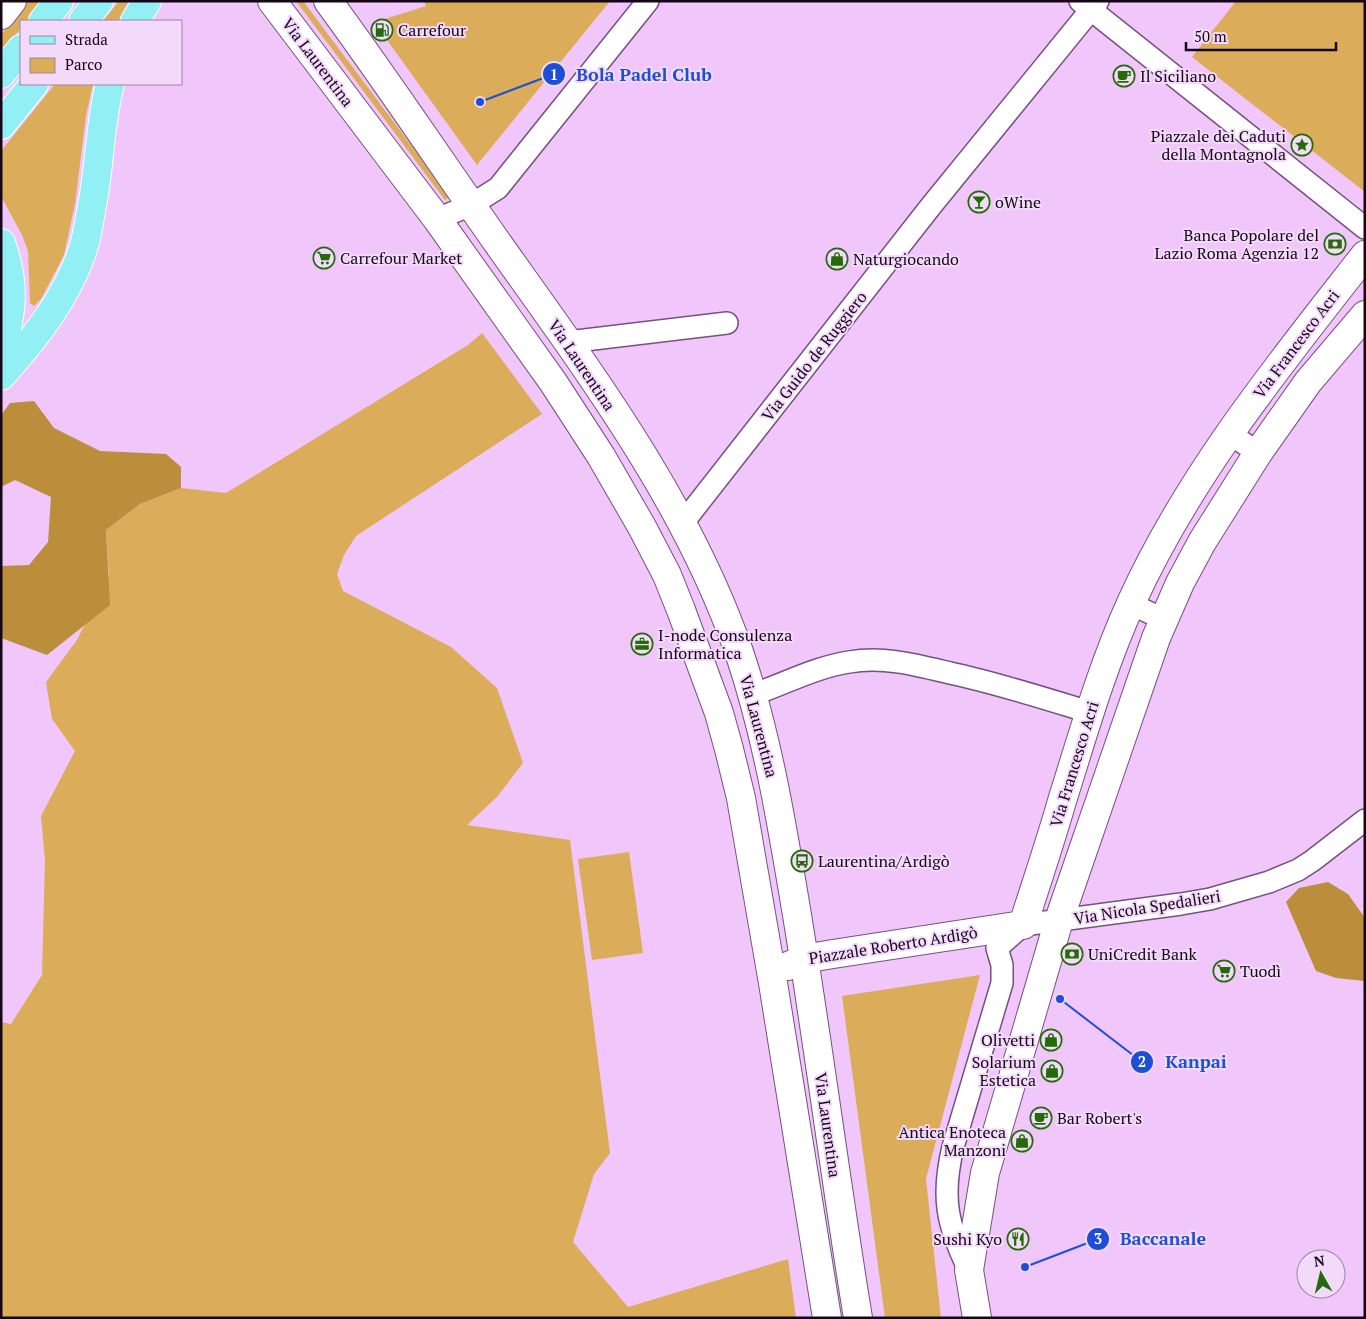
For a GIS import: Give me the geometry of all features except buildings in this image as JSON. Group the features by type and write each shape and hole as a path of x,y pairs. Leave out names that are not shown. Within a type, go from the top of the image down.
{"main road":[{"path":"1,15 12,1"},
{"path":"44,20 59,1"},
{"path":"84,20 99,1"},
{"path":"136,20 147,1"},
{"name":"Via Laurentina","path":"272,1 437,219 553,382 622,491 667,575 704,668 730,749 773,983 827,1318"},
{"name":"Via Laurentina","path":"328,1 568,342 632,439 682,524 728,623 752,695 775,783 804,959 858,1318"},
{"path":"1,74 20,50"},
{"path":"1,125 33,85"},
{"path":"1,376 45,324 80,257 93,199 102,123 110,85"},
{"path":"1,243 9,266 12,286 9,319 1,358"},
{"name":"Via Francesco Acri","path":"1022,925 1089,712 1130,604 1165,536 1229,433 1365,255"},
{"name":"Via Francesco Acri","path":"1059,920 1163,619 1202,542 1258,453 1308,382 1365,315"},
{"name":"Piazzale Roberto Ardigò","path":"977,1318 969,1270 985,1173 1059,920"},
{"name":"Piazzale Roberto Ardigò","path":"773,983 787,966 804,959 1022,925"}],"street":[{"path":"437,219 471,205 498,188 648,1"},
{"path":"1090,4 1365,228"},
{"name":"Via Guido de Ruggiero","path":"682,524 1090,4"},
{"path":"568,342 727,323"},
{"path":"1229,433 1258,453"},
{"path":"1130,604 1163,619"},
{"path":"752,695 838,664 883,660 933,668 978,679 1089,712"},
{"name":"Via Nicola Spedalieri","path":"1059,920 1160,908 1210,899 1255,887 1298,870 1324,853 1365,820"},
{"name":"Piazzale Roberto Ardigò","path":"969,1270 959,1250 950,1223 946,1193 948,1166 1002,983 1002,965 997,948 1022,925 1059,920"}],"green space":[{"path":"28,1 42,1 28,20 20,20 20,29 1,53 1,35"},
{"path":"119,1 129,1 119,20 104,20"},
{"path":"296,1 303,1 450,197 445,200"},
{"path":"424,1 610,1 477,165 387,40 385,19 426,6"},
{"path":"1236,1 1365,1 1365,192 1192,57"},
{"path":"54,85 93,85 86,116 75,204 64,255 41,299 34,306 30,303 28,251 22,235 1,196 1,151"},
{"path":"482,333 542,414 356,536 344,555 337,574 343,591 451,647 497,688 523,763 497,797 467,825 570,840 610,1153 594,1174 573,1242 628,1307 788,1259 796,1318 1,1318 1,1022 11,1024 42,975 45,860 41,816 75,751 52,719 46,682 77,640 109,576 106,530 140,504 181,488 226,493 468,345"},
{"path":"629,852 643,953 592,960 578,859"},
{"path":"980,975 926,1179 941,1318 885,1318 842,996"}],"shaded area":[{"path":"34,401 54,428 100,451 166,454 181,467 181,488 140,504 106,530 110,605 47,655 1,638 1,566 29,565 48,542 51,497 15,480 1,487 1,415 10,403"},
{"path":"1328,882 1348,894 1365,918 1365,981 1336,978 1316,971 1286,902 1299,888"}],"place":[{"name":"Carrefour","path":"382,30"},
{"name":"Il Siciliano","path":"1124,76"},
{"name":"Bola Padel Club","path":"480,102"},
{"name":"Piazzale dei Caduti della Montagnola","path":"1302,145"},
{"name":"oWine","path":"979,202"},
{"name":"Banca Popolare del Lazio Roma Agenzia 12","path":"1335,244"},
{"name":"Carrefour Market","path":"324,258"},
{"name":"Naturgiocando","path":"837,259"},
{"name":"I-node Consulenza Informatica","path":"642,644"},
{"name":"Laurentina/Ardigò","path":"802,861"},
{"name":"UniCredit Bank","path":"1072,954"},
{"name":"Tuodì","path":"1224,971"},
{"name":"Kanpai","path":"1060,999"},
{"name":"Olivetti","path":"1051,1040"},
{"name":"Solarium Estetica","path":"1052,1071"},
{"name":"Bar Robert's","path":"1041,1118"},
{"name":"Antica Enoteca Manzoni","path":"1022,1141"},
{"name":"Sushi Kyo","path":"1018,1239"},
{"name":"Baccanale","path":"1025,1267"}]}
